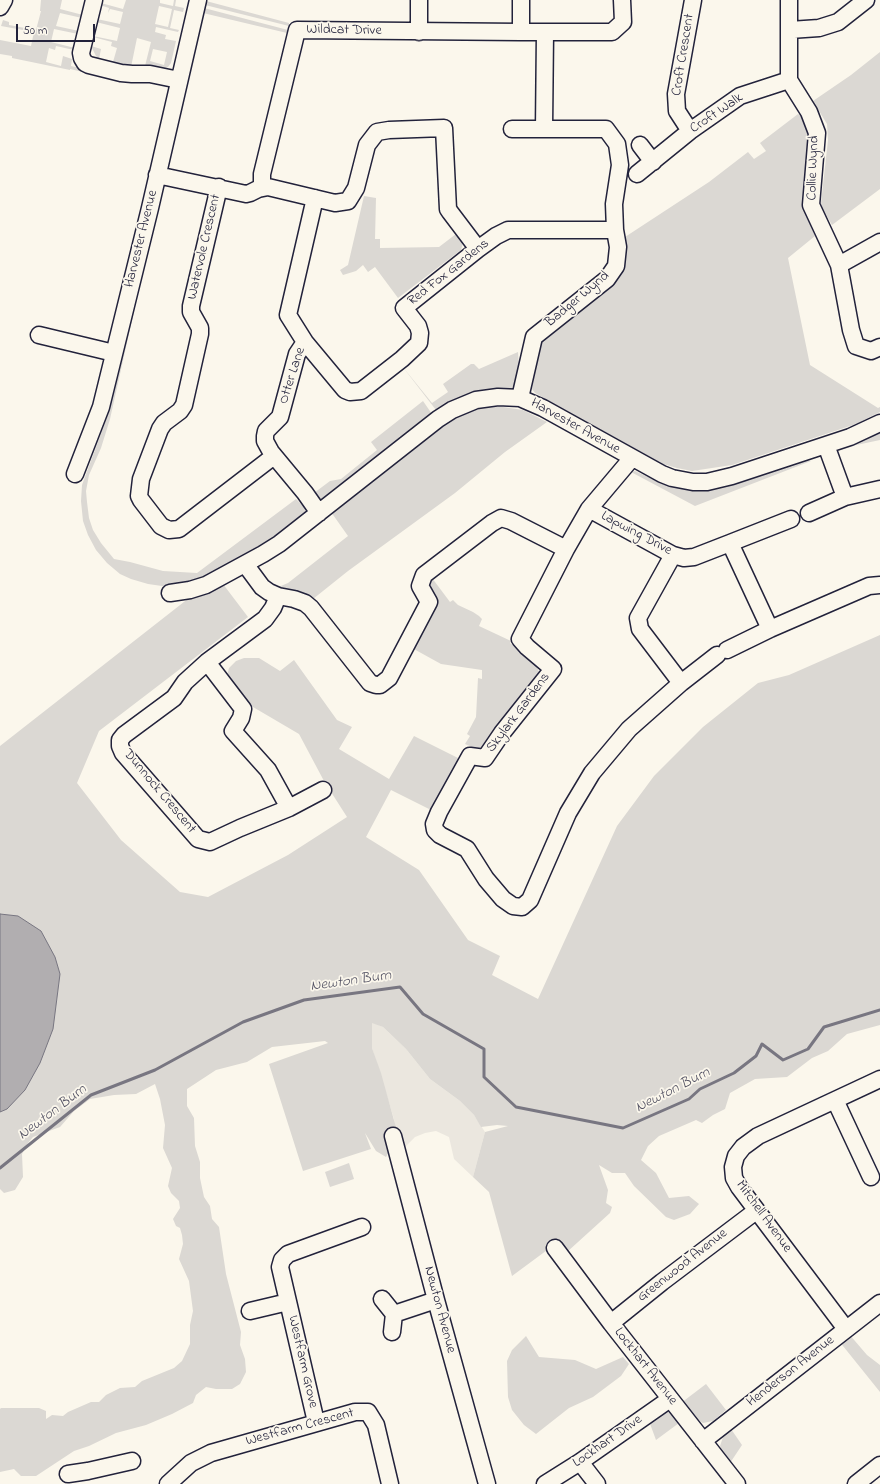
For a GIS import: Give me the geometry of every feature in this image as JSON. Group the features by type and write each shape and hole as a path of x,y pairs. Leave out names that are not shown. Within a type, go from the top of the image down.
{"street":[{"path":"0,8 4,0"},
{"path":"94,0 81,53 84,62 89,65 121,73 150,74 179,80"},
{"name":"Harvester Avenue","path":"75,474 101,407 198,0"},
{"path":"419,0 419,32"},
{"path":"522,0 521,32 612,32 623,22 622,0"},
{"name":"Croft Crescent","path":"690,131 677,111 676,94 693,0"},
{"path":"789,80 790,0"},
{"path":"790,30 819,28 838,22 866,0"},
{"name":"Wildcat Drive","path":"262,187 262,174 297,30 521,32"},
{"path":"512,129 544,129 545,32"},
{"name":"Croft Walk","path":"637,174 690,131 740,96 789,80"},
{"name":"Collie Wynd","path":"789,80 809,112 817,133 811,205 839,265 851,330 856,346 871,352 880,347"},
{"path":"157,175 246,194 262,187 273,188 335,203 348,201 356,188 367,145 377,132 389,130 444,128 448,209 478,249"},
{"name":"Badger Wynd","path":"520,398 534,337 607,279 616,266 618,248 615,230 614,204 620,165 617,144 606,129 544,129"},
{"path":"640,145 653,162"},
{"name":"Watervole Crescent","path":"219,188 191,306 191,312 200,328 200,334 184,405 180,411 164,423 160,429 141,479 140,500 161,526 169,530 179,529 274,456"},
{"name":"Otter Lane","path":"315,198 288,315 305,342 297,354 280,417 265,434 265,441 274,456 305,493 319,513"},
{"name":"Red Fox Gardens","path":"305,342 345,390 350,392 361,391 402,359 419,343 420,333 418,326 404,308 478,249 508,230 615,230"},
{"path":"839,265 880,242"},
{"path":"39,335 114,353"},
{"name":"Harvester Avenue","path":"170,593 190,590 206,585 279,544 438,419 452,410 476,400 498,397 520,398 543,408 632,458 672,478 693,482 707,482 732,476 850,437 880,423"},
{"path":"826,445 845,497"},
{"name":"Skylark Gardens","path":"632,458 589,509 566,549 520,639 553,669 502,733 485,758 470,756 439,812 434,824 435,830 440,836 467,850 486,880 503,900 513,906 522,907 530,900 568,813 592,773 629,729 681,683 722,652 770,629"},
{"path":"809,513 845,497 880,489"},
{"name":"Lapwing Drive","path":"589,509 672,555 684,558 694,557 791,519"},
{"path":"245,564 262,587 269,592 278,596 294,598 311,608 370,683 380,685 389,678 429,602 420,586 424,575 492,523 501,518 511,521 566,549"},
{"path":"730,543 770,629 869,586 880,585"},
{"path":"672,555 638,618 640,629 681,683"},
{"name":"Dunnock Crescent","path":"278,596 273,608 265,619 207,662 185,682 174,698 124,735 120,740 120,746 123,753 198,838 210,842 289,808 323,790"},
{"path":"207,662 243,709 241,718 233,732 268,770 289,808"},
{"name":"Mitchell Avenue","path":"846,1329 739,1187 734,1178 733,1167 736,1156 743,1147 758,1136 880,1080"},
{"path":"835,1100 871,1177"},
{"name":"Newton Avenue","path":"393,1136 436,1300 487,1484"},
{"name":"Greenwood Avenue","path":"611,1323 662,1282 756,1211"},
{"name":"Westfarm Grove","path":"316,1422 280,1267 282,1260 288,1254 362,1227"},
{"name":"Lockhart Avenue","path":"555,1248 611,1323 737,1484"},
{"path":"382,1299 394,1314 392,1332"},
{"path":"394,1314 436,1300"},
{"name":"Westfarm Grove","path":"250,1311 288,1302"},
{"name":"Henderson Avenue","path":"703,1441 880,1303"},
{"name":"Lockhart Drive","path":"546,1484 670,1399"},
{"name":"Westfarm Crescent","path":"168,1484 191,1463 211,1453 355,1412 368,1412 376,1425 390,1484"},
{"path":"68,1474 89,1478 132,1461"},
{"path":"580,1462 597,1484"},
{"path":"856,1484 880,1465"}],"shaded area":[{"path":"41,0 62,0 60,9 83,15 82,18 60,13 56,26 79,31 78,34 54,29 51,42 75,48 74,50 56,46 55,50 49,48 46,62 61,66 63,56 72,59 71,66 126,79 145,81 126,82 12,58 12,56 0,54 0,40 31,46 34,32 1,26 3,20 9,22 9,25 36,30 41,11"},
{"path":"126,0 160,0 160,3 173,6 174,0 176,0 175,6 184,8 183,12 174,10 170,28 179,30 178,32 156,27 155,32 166,35 165,39 176,41 171,63 168,67 163,69 145,66 151,42 137,38 131,67 98,60 91,46 101,49 99,59 113,62 117,48 111,46 112,42 93,36 117,41 120,28 96,22 97,19 120,24 123,12 110,9 108,13 109,8 100,5 101,3 123,9","holes":["159,6 172,9 168,27 155,24","153,49 167,52 164,65 150,61"]},
{"path":"206,1 289,23 289,26 205,5"},
{"path":"204,8 288,30 287,33 203,13"},
{"path":"880,52 880,189 832,225 822,208 821,203 828,140 827,124 813,101 851,75"},
{"path":"798,114 802,117 809,129 810,145 803,208 815,236 788,258 810,365 878,408 880,407 880,412 856,424 732,465 692,471 663,464 535,393 532,389 541,342 610,287 617,279 624,250 625,237 709,182 748,152 754,159 766,151 760,143"},
{"path":"161,190 110,419 101,448 89,475 86,491 89,518 93,530 114,559 163,571 197,573 296,499 304,507 305,511 305,514 266,545 206,577 191,583 169,587 148,584 131,579 120,574 107,563 96,550 88,535 83,521 81,501 82,485 109,412 136,289"},
{"path":"364,196 376,198 375,239 380,239 380,248 439,247 456,234 463,243 461,250 398,298 375,267 368,272 363,265 356,271 343,275 340,270 348,265"},
{"path":"518,352 519,366 512,388 504,390 486,390 465,395 436,410 402,366 432,403 448,392 443,384 471,364 474,364 479,369"},
{"path":"423,401 432,414 325,498 319,500 314,493 330,481 341,479 377,450 371,442"},
{"path":"484,407 503,407 523,410 547,422 505,452 455,493 348,571 313,599 276,588 288,583 348,536 331,512 453,419"},
{"path":"880,432 880,440 847,447"},
{"path":"807,460 811,461 695,506 631,472 635,471 665,485 682,489 715,489 732,485"},
{"path":"432,578 450,602 453,600 458,605 479,616 482,619 479,626 511,641 510,643 535,663 539,672 528,690 492,733 483,748 477,749 465,744 470,736 467,734 476,717 478,678 482,679 482,670 441,664 412,648 435,596 429,585"},
{"path":"223,584 248,617 99,731 77,783 121,840 180,892 208,897 288,855 347,817 324,781 299,734 253,707 238,695 227,676 229,668 236,661 244,658 259,658 280,671 294,660 337,720 352,727 339,749 389,779 414,736 460,759 431,810 391,790 366,837 419,870 468,940 500,956 492,975 538,999 617,826 654,776 703,727 758,683 789,675 880,635 880,1025 847,1034 828,1051 812,1058 787,1077 755,1079 730,1093 725,1109 702,1123 696,1120 659,1136 648,1146 641,1160 656,1173 669,1198 689,1196 699,1204 690,1214 674,1220 666,1217 634,1186 625,1173 612,1173 599,1165 608,1190 606,1203 612,1207 610,1213 567,1252 558,1242 512,1276 489,1192 473,1177 485,1132 508,1126 497,1125 481,1127 474,1115 460,1101 430,1079 406,1049 383,1027 372,1023 372,1048 381,1073 397,1131 393,1146 386,1157 376,1151 365,1133 371,1149 303,1171 269,1064 328,1043 325,1041 272,1047 247,1062 216,1070 187,1089 187,1106 194,1118 195,1146 200,1162 200,1178 204,1197 210,1206 212,1219 219,1227 226,1274 241,1332 240,1345 245,1359 246,1372 240,1384 232,1389 216,1389 206,1387 196,1395 193,1403 172,1414 146,1425 116,1433 89,1446 74,1451 36,1476 21,1476 14,1469 0,1472 1,1408 39,1408 46,1411 46,1419 52,1415 63,1416 68,1412 91,1402 99,1402 106,1395 120,1388 135,1387 142,1381 174,1368 182,1361 190,1344 190,1325 193,1311 189,1281 179,1259 183,1244 182,1235 180,1228 176,1226 173,1219 180,1208 179,1201 171,1193 168,1186 172,1168 163,1148 165,1125 160,1099 155,1084 136,1094 114,1095 90,1099 74,1111 60,1127 33,1137 22,1154 23,1177 15,1190 4,1193 0,1189 0,746 189,598"},
{"path":"0,914 18,916 41,931 55,957 60,974 53,1029 40,1063 25,1090 7,1109 0,1112"},
{"path":"372,1022 383,1027 406,1049 430,1079 460,1101 474,1115 485,1132 473,1177 454,1159 449,1137 436,1131 425,1133 415,1137 403,1149 395,1137 394,1119 372,1048"},
{"path":"349,1163 354,1179 330,1187 325,1172"},
{"path":"849,1334 867,1355 880,1365 880,1392 839,1341"},
{"path":"526,1336 539,1357 575,1360 596,1369 623,1357 629,1364 621,1376 593,1397 569,1408 536,1434 524,1425 512,1410 508,1397 507,1361 512,1350"},
{"path":"706,1384 726,1410 713,1421 703,1423 681,1403"},
{"path":"662,1412 669,1412 676,1417 679,1423 656,1440 649,1421"},
{"path":"731,1429 742,1445 730,1463 723,1454 720,1446 723,1437"}],"waterway":[{"name":"Newton Burn","path":"0,1168 91,1095 155,1070 243,1022 304,1000 400,987 423,1014 484,1049 484,1077 516,1107 623,1128 689,1099 700,1089 734,1073 756,1056 762,1044 783,1060 808,1049 824,1027 880,1010"}]}
